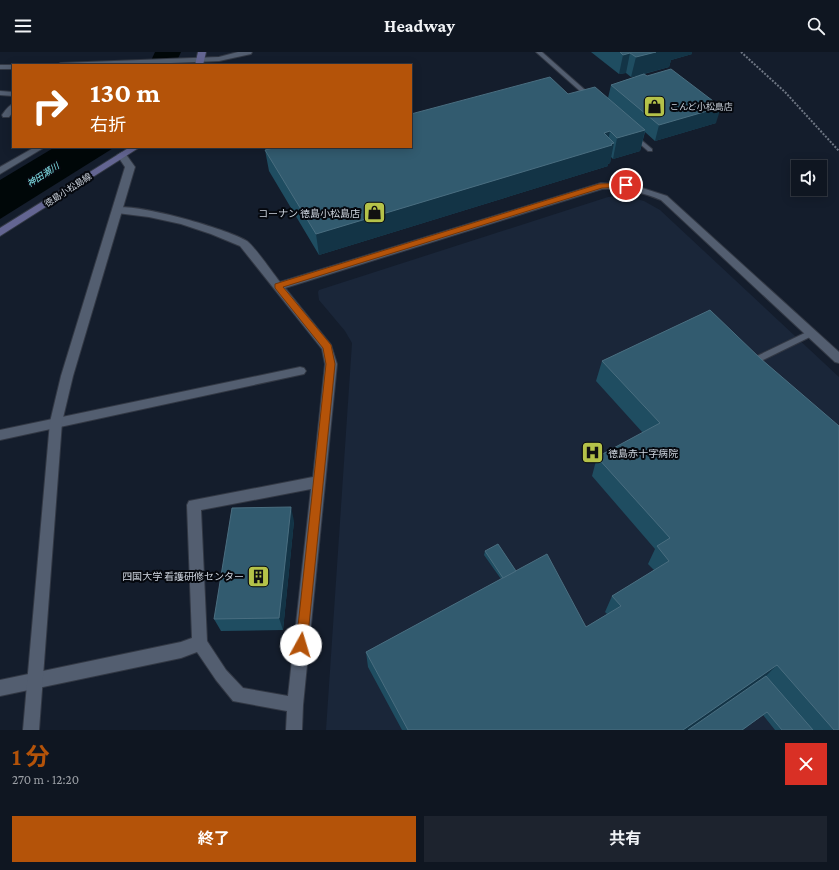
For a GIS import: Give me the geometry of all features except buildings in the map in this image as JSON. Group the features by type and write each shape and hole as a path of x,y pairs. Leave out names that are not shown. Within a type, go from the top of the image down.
{"main road":[{"name":"徳島小松島線","path":"0,233 134,148"}],"street":[{"path":"128,64 138,62 219,59 248,52"},
{"path":"0,67 12,67"},
{"path":"0,93 12,94"},
{"path":"6,115 12,108"},
{"path":"0,171 39,148"},
{"path":"31,730 56,422 67,376 130,167 122,155"},
{"path":"278,286 601,186 626,185 646,190 664,198 839,359"},
{"path":"117,210 147,213 225,234 244,244 328,348 331,364 295,705 294,730"},
{"path":"0,435 300,370"},
{"path":"295,705 239,695 221,675 200,643 194,505 318,482"},
{"path":"0,688 175,651 200,643"}],"lane":[{"path":"539,52 599,105"},
{"path":"627,130 650,150"},
{"path":"744,351 756,363 811,333"}],"path":[{"path":"741,52 785,92 839,151"}],"shaded area":[{"name":"徳島赤十字病院","path":"625,196 644,201 660,210 839,377 839,730 326,730 352,343 345,331 319,300 319,290 608,197"}],"water":[{"path":"53,148 113,148 0,219 0,180"}],"waterway":[{"name":"神田瀬川","path":"162,64 168,52"}],"place":[{"name":"こんど小松島店","path":"655,107"},
{"name":"コーナン 徳島小松島店","path":"375,213"},
{"name":"徳島赤十字病院","path":"592,453"},
{"name":"四国大学 看護研修センター","path":"259,576"}],"route":[{"path":"301,645 331,364 328,348 278,286 601,186 626,185"}]}
